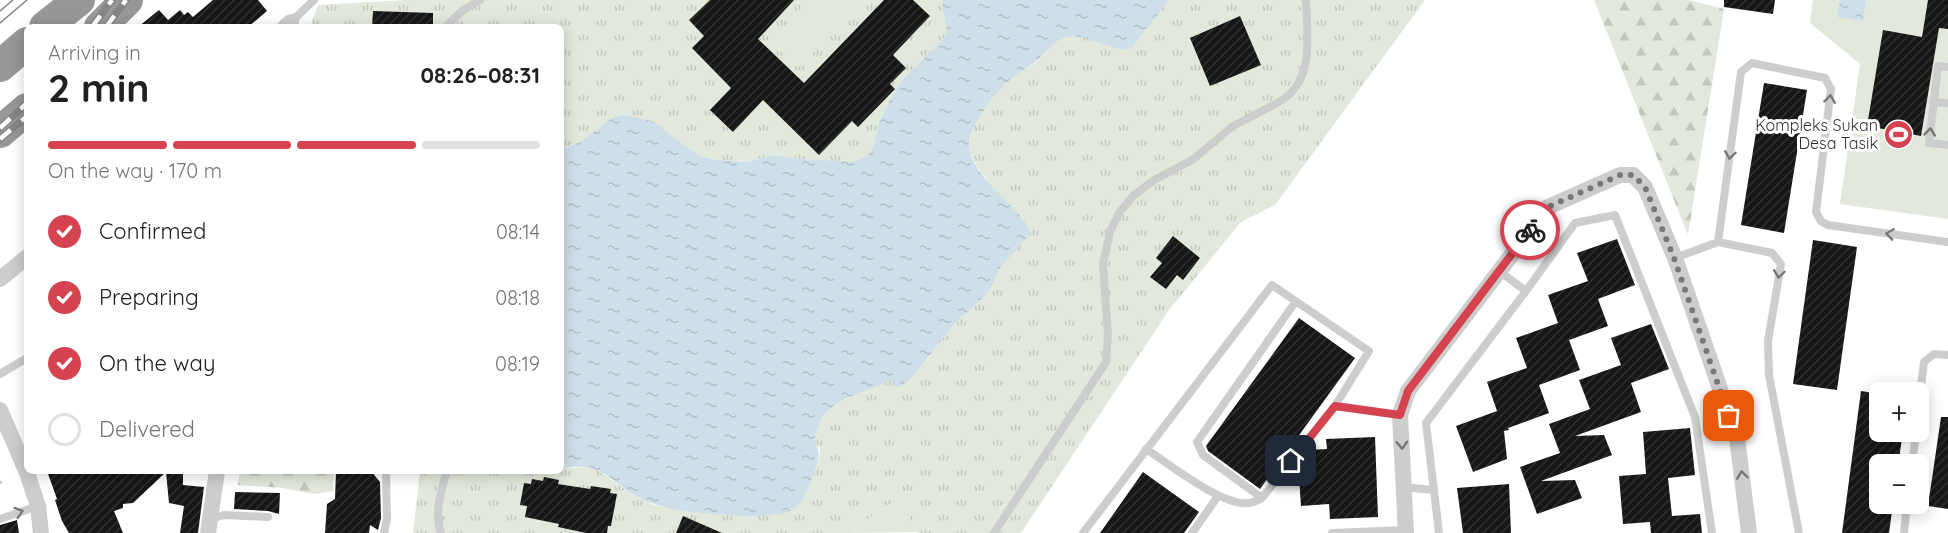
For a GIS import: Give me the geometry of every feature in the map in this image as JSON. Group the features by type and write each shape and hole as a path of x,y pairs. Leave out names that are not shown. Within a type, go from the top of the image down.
{"highway":[{"path":"49,24 79,0"},
{"path":"103,24 127,0"},
{"path":"0,66 24,46"},
{"path":"0,132 24,112"}],"street":[{"path":"1405,531 1400,415 1408,391 1548,207 1620,175 1633,175 1645,187 1674,258 1737,438 1749,533"},
{"path":"0,279 24,259"},
{"path":"0,410 24,466"},
{"path":"27,474 38,506 41,533"},
{"path":"209,526 217,474"}],"lane":[{"path":"288,24 314,0"},
{"path":"448,24 462,11 480,0"},
{"path":"994,533 1106,362 1108,335 1103,264 1113,222 1125,205 1142,188 1192,160 1233,126 1287,98 1294,90 1300,81 1306,63 1308,48 1306,0"},
{"path":"1718,242 1741,72 1752,63 1825,78 1831,88 1816,212 1821,221 1827,225 1948,242"},
{"path":"1948,67 1938,66 1929,143 1948,145"},
{"path":"1933,102 1948,103"},
{"path":"1439,533 1426,423 1575,223 1615,215 1695,417 1712,533"},
{"path":"1674,258 1718,242 1772,253 1781,264 1768,341 1770,375 1799,533"},
{"path":"1499,272 1526,291"},
{"path":"1083,533 1146,449 1272,285 1369,351 1335,406 1262,498 1248,503 1235,502 1218,496 1146,449"},
{"path":"1262,498 1203,455 1197,442 1296,301"},
{"path":"1922,382 1924,362 1934,354 1948,356"},
{"path":"0,374 24,360"},
{"path":"1335,406 1400,415"},
{"path":"384,533 387,519 386,474"},
{"path":"441,533 438,524 438,510 446,474"},
{"path":"1403,487 1434,490"},
{"path":"1192,533 1218,496"},
{"path":"0,519 38,506"},
{"path":"1904,533 1906,514"},
{"path":"209,526 224,515 268,517"},
{"path":"1332,533 1405,531"}],"green space":[{"path":"405,0 942,0 948,32 899,83 879,121 873,148 867,156 854,163 772,155 746,162 701,156 683,144 612,118 580,142 564,149 564,24 311,24 318,5"},
{"path":"809,0 862,1 798,68 770,41"},
{"path":"1169,0 1425,0 1275,205 1241,222 1169,310 1021,533 918,533 896,500 848,533 413,533 420,474 564,474 564,469 584,467 596,469 632,494 654,505 698,512 808,489 818,464 820,450 815,440 820,422 826,413 842,401 890,380 894,382 910,380 956,322 984,297 1008,258 1024,219 981,172 970,151 969,142 975,125 997,92 1011,77 1035,63 1055,42 1064,37 1086,38 1117,47 1132,48"},
{"path":"1594,0 1689,0 1724,9 1688,235"},
{"name":"Kompleks Sukan Desa Tasik","path":"1813,0 1948,0 1948,219 1840,204 1860,64 1810,23"},
{"path":"240,474 334,474 333,491 314,494 283,488 238,485"},
{"path":"897,499 919,532 848,533"}],"water":[{"path":"942,0 1169,0 1132,48 1118,49 1074,36 1067,37 1054,44 1034,63 1011,79 992,99 972,132 969,141 971,155 982,175 1015,210 1027,225 1030,234 1000,268 984,297 956,322 910,380 898,387 890,380 842,401 826,413 820,422 815,440 819,457 816,468 804,497 796,507 777,515 761,516 720,515 680,510 641,499 597,470 581,467 564,468 564,149 580,142 612,118 624,115 652,121 701,156 711,159 746,162 772,155 854,162 867,156 873,148 879,121 899,83 944,38 947,32"},
{"path":"1840,0 1866,0 1863,21 1837,17"}],"building":[{"path":"213,0 258,0 267,11 252,24 142,24 159,10 168,20 180,10 184,15 188,12 193,17"},
{"path":"710,0 794,0 758,39 804,83 884,0 913,0 930,16 893,55 906,68 890,84 895,89 858,127 852,121 819,155 763,100 733,132 710,110 731,88 692,48 704,36 689,20"},
{"path":"1724,0 1775,0 1773,14 1724,7"},
{"path":"1928,0 1948,0 1948,29 1939,28 1921,136 1867,126 1883,30 1922,37"},
{"path":"373,11 433,13 433,24 372,24"},
{"path":"1240,16 1261,65 1210,86 1190,38"},
{"path":"1764,83 1807,90 1784,233 1741,225"},
{"path":"1173,236 1200,258 1183,280 1177,275 1166,289 1150,277 1162,263 1156,258"},
{"path":"1617,239 1635,285 1598,299 1608,326 1569,340 1580,370 1539,385 1549,413 1504,431 1507,459 1473,472 1456,426 1497,411 1487,382 1527,368 1516,338 1558,323 1548,295 1588,281 1577,253"},
{"path":"1813,240 1857,247 1837,390 1793,384"},
{"path":"1299,318 1355,358 1260,489 1208,451 1206,446"},
{"path":"1651,324 1669,369 1631,383 1641,412 1575,436 1604,435 1612,455 1541,481 1575,480 1582,498 1537,514 1520,467 1560,453 1549,424 1590,409 1579,380 1621,365 1611,338"},
{"path":"1861,391 1869,392 1869,442 1901,442 1900,454 1869,454 1869,514 1892,514 1889,533 1842,533"},
{"path":"1941,417 1948,417 1948,509 1929,506"},
{"path":"1690,428 1695,475 1668,478 1672,516 1700,514 1702,533 1651,533 1650,522 1623,524 1619,476 1646,474 1643,432"},
{"path":"1375,437 1378,517 1330,519 1329,504 1301,506 1298,462 1308,450 1327,449 1326,439"},
{"path":"1143,472 1199,512 1184,533 1100,533"},
{"path":"48,474 164,474 133,503 123,504 123,508 114,511 123,533 69,533 62,521 55,500 57,499"},
{"path":"166,474 183,474 183,485 204,487 198,533 180,533 184,506 169,503"},
{"path":"336,474 373,474 380,482 381,518 378,530 370,525 369,533 325,533 327,504 335,499"},
{"path":"544,477 559,480 558,484 590,489 591,486 611,489 610,493 617,494 611,526 608,526 607,533 586,533 558,527 559,524 525,517 527,506 520,505 524,483 531,484 532,479 543,481"},
{"path":"1509,484 1511,533 1463,533 1457,488"},
{"path":"235,492 280,493 279,514 234,509"},
{"path":"683,516 722,533 676,533"},
{"path":"17,520 19,533 0,533 0,525"}],"tram line":[{"path":"0,11 13,0"},
{"path":"0,23 27,0"}],"railway":[{"path":"94,24 112,0"},
{"path":"108,24 126,0"},
{"path":"0,128 24,106"},
{"path":"0,139 24,119"}],"way so far":[{"path":"1530,230 1548,207 1620,175 1633,175 1645,187 1674,258 1729,416"}],"place":[{"name":"Kompleks Sukan Desa Tasik","path":"1899,134"}],"route":[{"path":"1291,461 1335,406 1400,415 1408,391 1530,230"}]}
